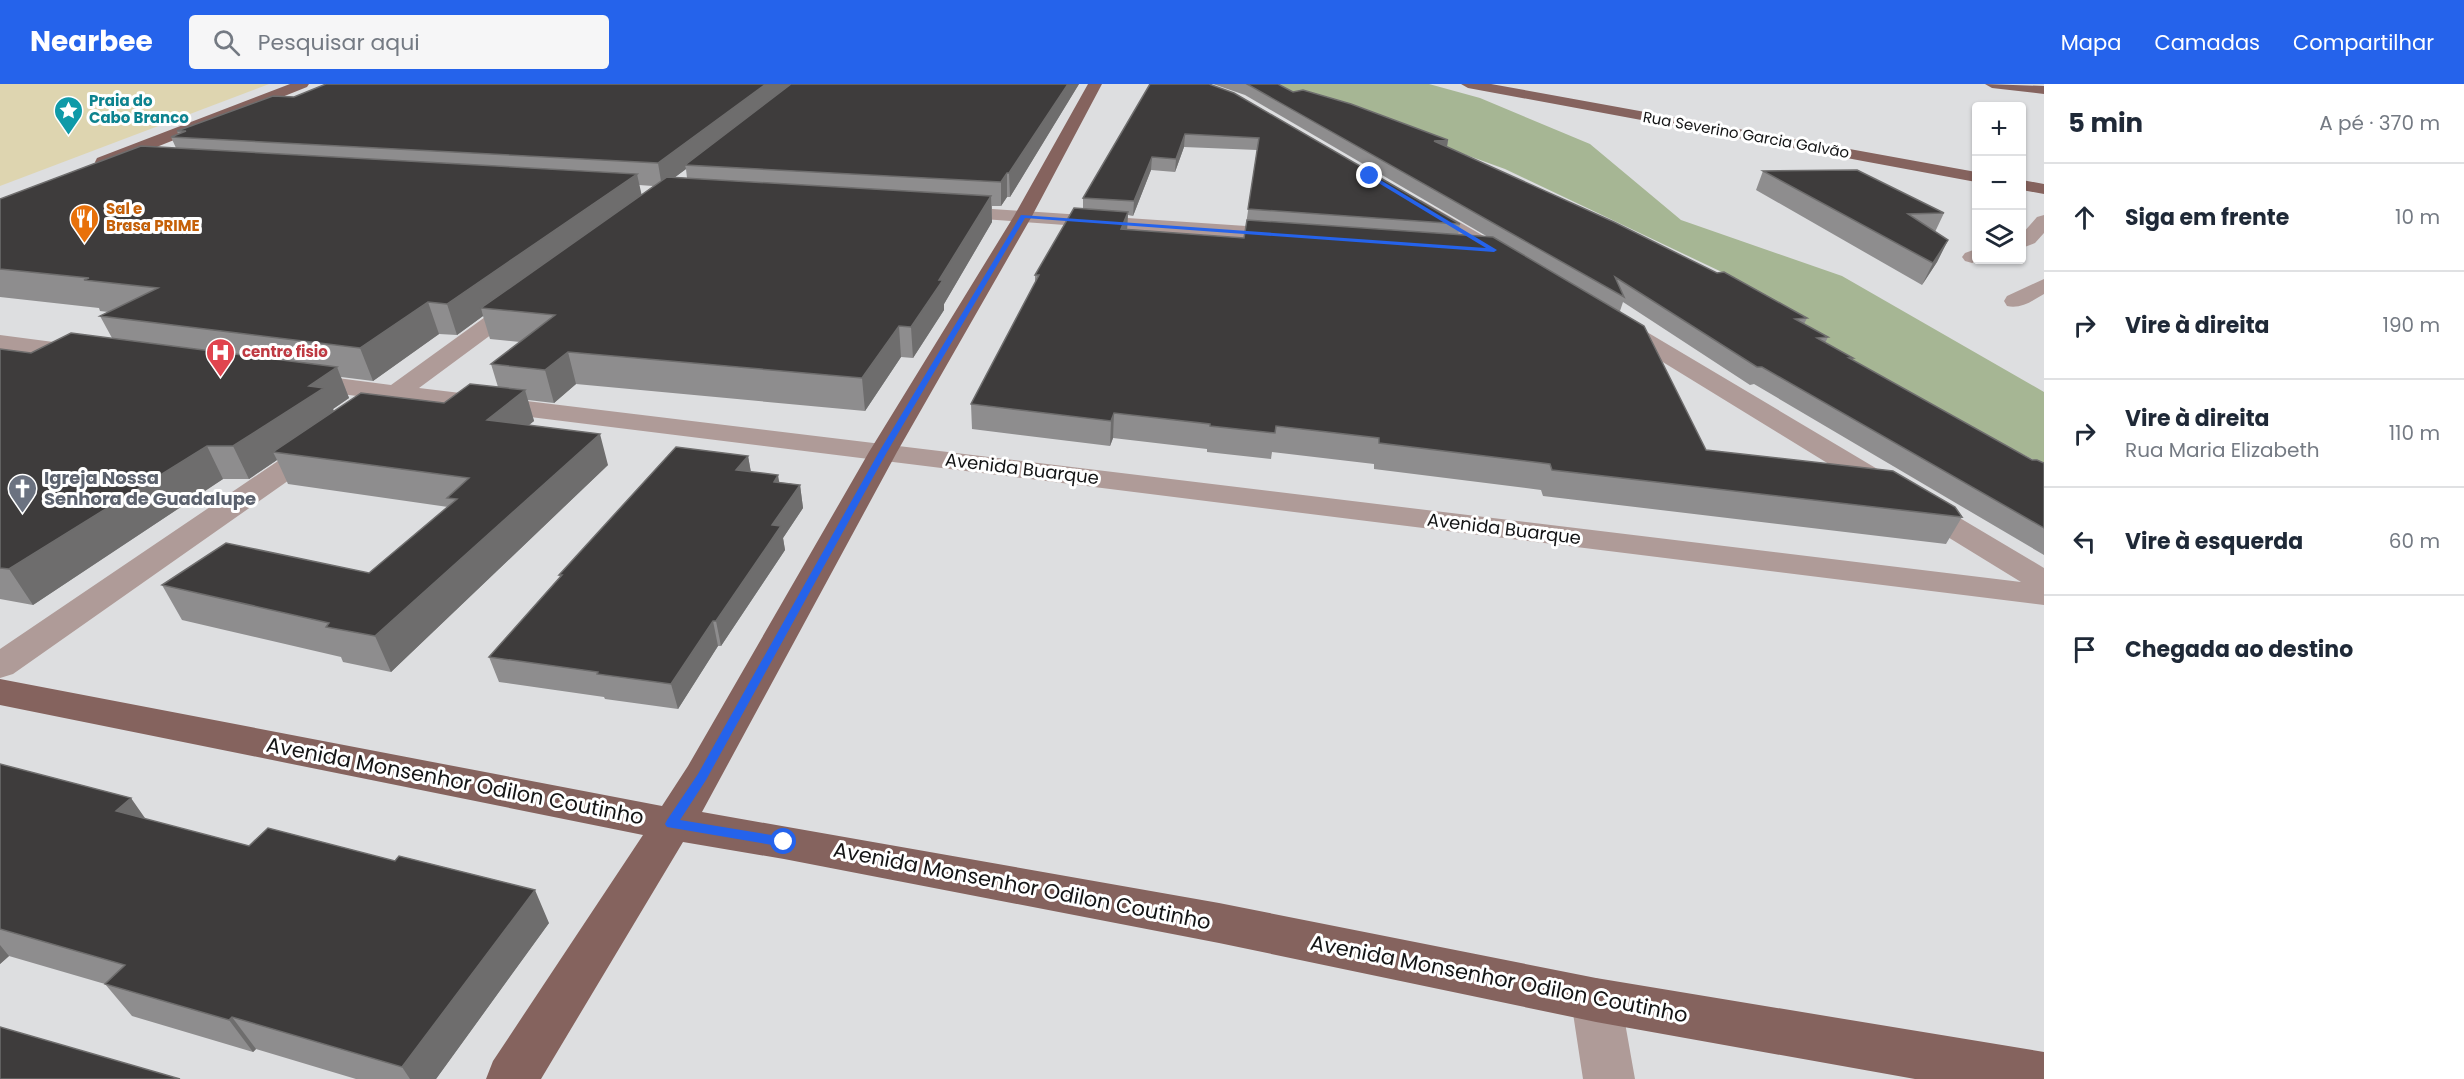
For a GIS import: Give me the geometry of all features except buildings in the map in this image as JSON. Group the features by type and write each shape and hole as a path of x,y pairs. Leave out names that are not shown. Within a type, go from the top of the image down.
{"main road":[{"path":"86,168 302,84"},
{"path":"512,1079 702,777 883,452 1023,216 1095,84"},
{"name":"Rua Severino Garcia Galvão","path":"1468,84 1972,176"},
{"path":"1992,84 2033,87"},
{"path":"1581,88 1579,91 1581,95 1593,102 1666,120"},
{"path":"2026,186 2044,189"},
{"name":"Avenida Monsenhor Odilon Coutinho","path":"0,692 672,824 1196,919 1596,1000 2044,1077"}],"street":[{"path":"106,161 147,164"},
{"path":"1399,193 1525,268"},
{"path":"928,211 1306,236"},
{"path":"2026,240 2044,220"},
{"path":"1447,247 1494,250"},
{"path":"2014,301 2044,285"},
{"path":"366,414 540,288"},
{"path":"1596,311 2044,582"},
{"path":"0,342 105,356"},
{"name":"Avenida Buarque","path":"268,377 2044,595"},
{"path":"0,666 337,434"},
{"path":"1596,1000 1609,1079"}],"green space":[{"path":"1270,84 1429,84 1480,98 1590,144 1681,220 1842,276 2044,392 2044,465 1891,387 1726,274 1505,169"}],"sand":[{"name":"Praia do Cabo Branco","path":"0,84 269,84 0,186"}],"place":[{"name":"Praia do Cabo Branco","path":"68,136"},
{"name":"Sal e Brasa PRIME","path":"85,244"},
{"name":"centro fisio","path":"221,378"},
{"name":"Igreja Nossa Senhora de Guadalupe","path":"23,514"}],"route":[{"path":"784,842 672,824 702,777 883,452 1023,216 1494,250 1370,176"}]}
